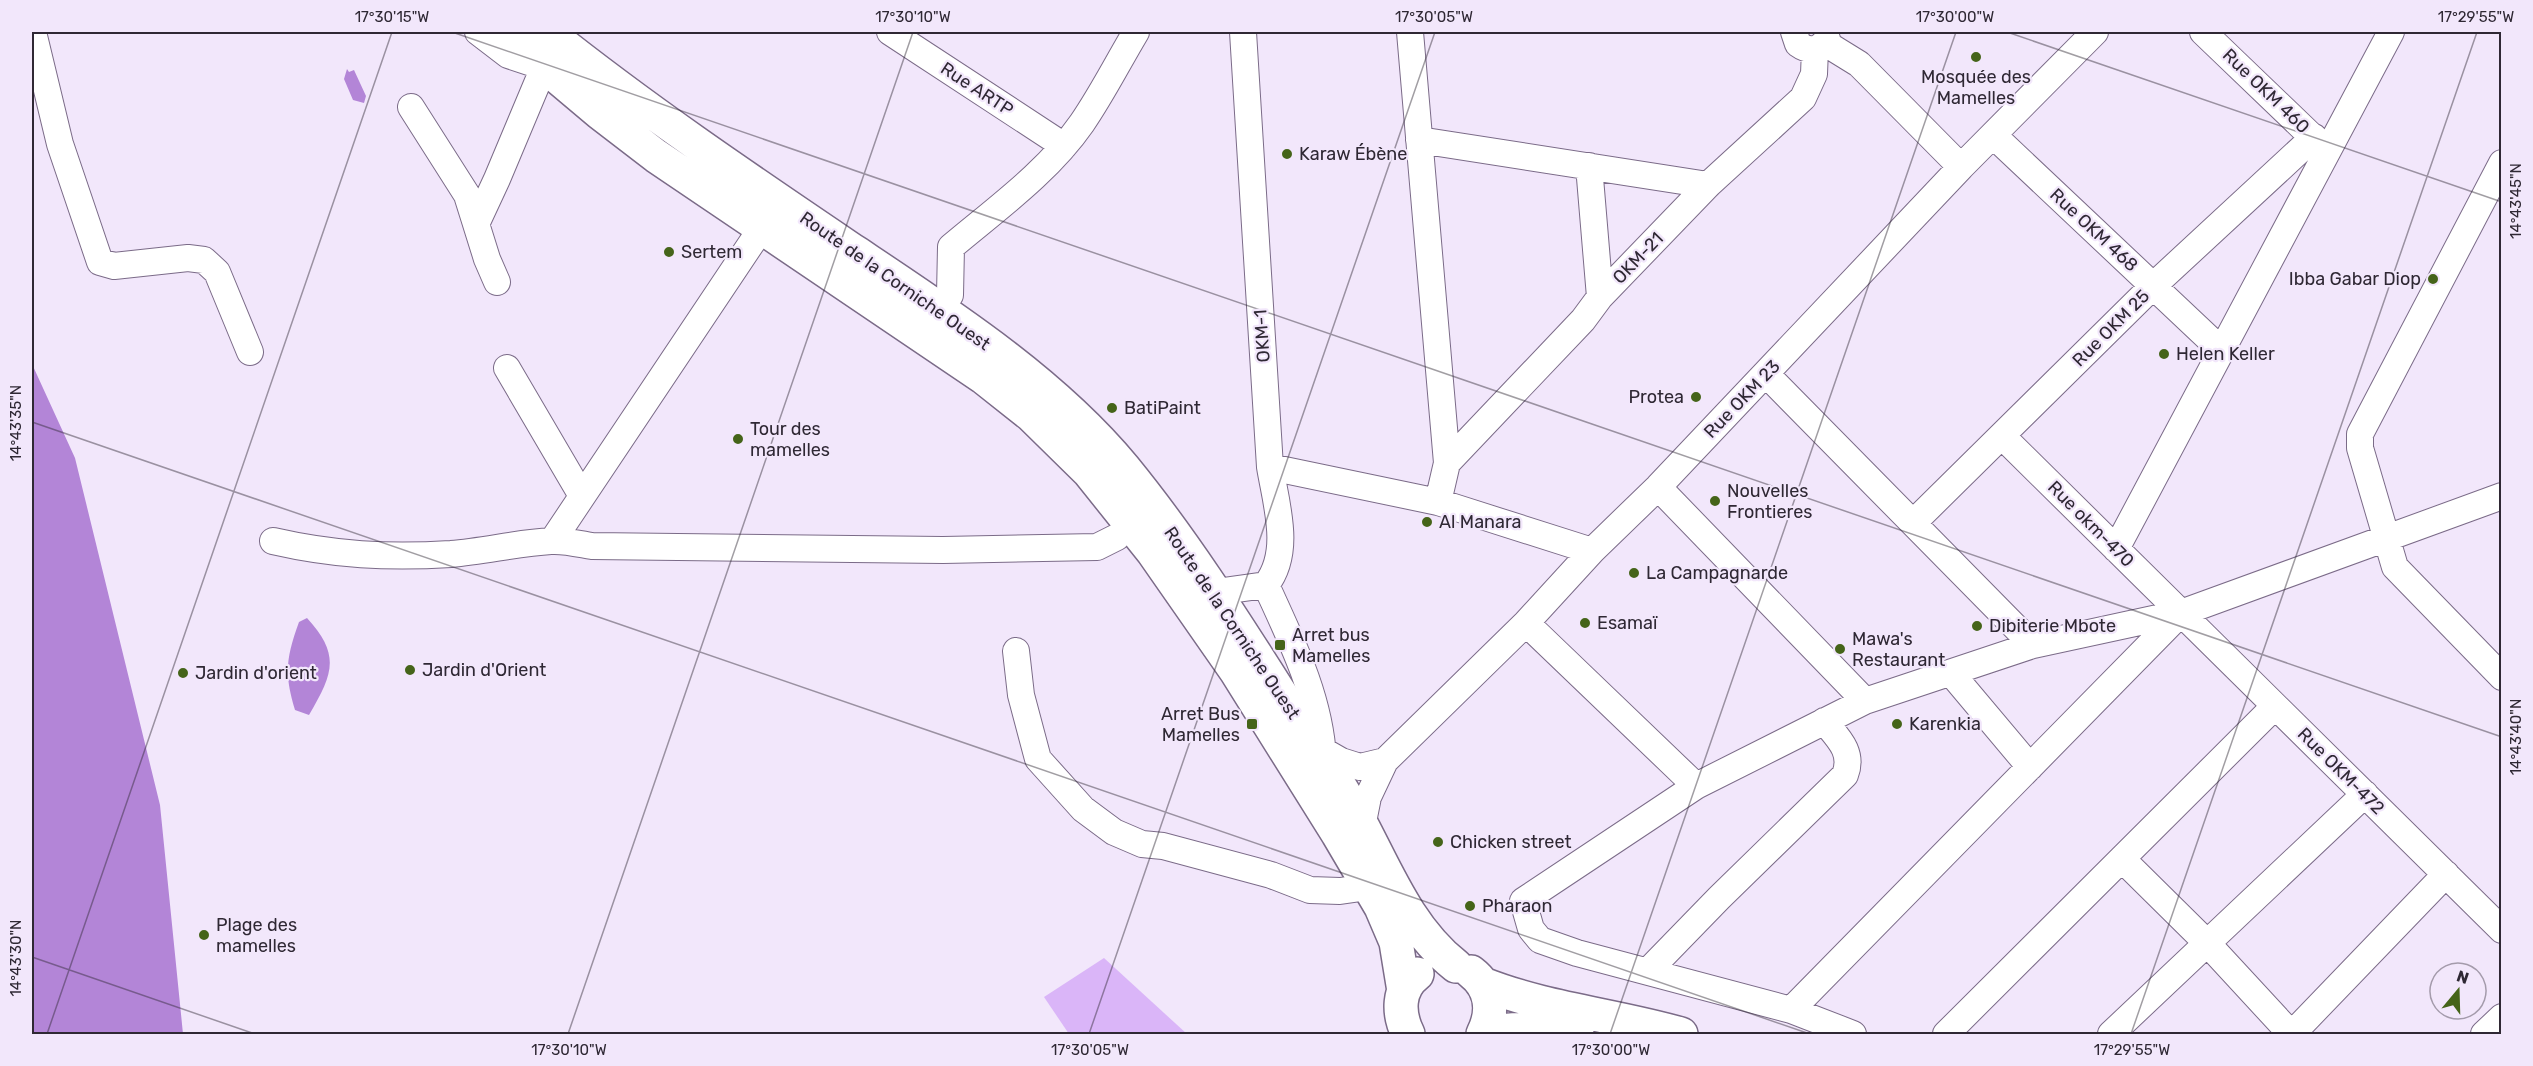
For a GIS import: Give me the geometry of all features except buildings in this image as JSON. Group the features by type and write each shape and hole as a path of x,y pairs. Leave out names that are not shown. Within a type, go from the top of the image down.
{"highway":[{"name":"Route de la Corniche Ouest","path":"504,32 600,113 656,156 763,226 983,377 1030,415 1089,472 1118,522 1153,552 1236,671 1381,907 1396,942 1404,991 1400,1006 1401,1022 1408,1035"},
{"name":"Route de la Corniche Ouest","path":"547,32 669,126 938,306 1046,390 1087,427 1124,468 1216,592 1319,752 1413,920 1443,956 1456,966 1466,969 1483,984"},
{"path":"1404,991 1412,978 1425,969 1440,964 1456,966"},
{"path":"1483,984 1489,996 1491,1009 1484,1034 1531,1029 1577,1035"},
{"path":"1483,984 1546,1003 1636,1022 1681,1035"}],"street":[{"path":"33,32 60,144 100,262 114,266 189,258 204,260 217,272 250,352"},
{"path":"477,222 544,67 508,55 478,32"},
{"name":"Rue ARTP","path":"890,32 1064,146"},
{"path":"938,306 950,295 951,247 1035,176 1064,146 1082,123 1136,32"},
{"name":"OKM-1","path":"1243,32 1270,466 1281,534 1279,561 1275,575 1266,585"},
{"path":"1410,32 1447,463 1438,502"},
{"path":"1790,32 1798,44 1803,47 1823,41 1859,64 1961,167"},
{"name":"Rue OKM 23","path":"1385,761 1526,623 1592,551 1658,487 1961,167 2095,32"},
{"name":"Rue OKM 460","path":"2203,32 2321,144"},
{"path":"2116,549 2222,350 2321,144 2391,32"},
{"name":"OKM-21","path":"1447,463 1583,320 1600,297 1708,185 1803,98 1814,74 1823,41"},
{"path":"411,107 467,195 487,259 497,282"},
{"name":"Rue OKM 468","path":"1993,135 2222,350"},
{"path":"1419,140 1708,185"},
{"name":"Rue OKM 25","path":"1913,524 2153,286 2321,144"},
{"path":"2502,163 2360,434 2363,463 2395,567 2502,677"},
{"path":"1589,166 1600,297"},
{"path":"553,540 763,226"},
{"path":"507,369 582,496"},
{"path":"1766,374 2033,645"},
{"name":"Rue okm-470","path":"2002,436 2181,613"},
{"path":"1270,466 1438,502 1592,551"},
{"path":"1658,487 1865,701"},
{"path":"1853,1035 1791,1010 1649,970 1576,953 1540,940 1531,929 1523,901 1696,786 1865,701 2033,645 2181,613 2502,496"},
{"path":"273,541 361,556 450,554 496,550 553,540 592,546 943,550 1097,547 1118,522"},
{"path":"1216,592 1266,585 1309,687 1321,730 1319,752 1360,767 1385,761"},
{"path":"1791,1010 2181,613"},
{"name":"Rue OKM-472","path":"2181,613 2446,874 2497,917"},
{"path":"1526,623 1696,786"},
{"path":"1016,651 1021,695 1038,759 1083,809 1113,832 1142,844 1163,846 1260,872 1310,890 1340,891 1368,887"},
{"path":"1951,673 2030,767"},
{"path":"1946,1035 2275,706"},
{"path":"1649,970 1719,897 1845,775 1849,765 1844,745 1824,721"},
{"path":"1362,827 1368,797 1385,761"},
{"path":"2111,1035 2365,794"},
{"path":"2122,858 2208,943 2292,1035 2446,874"},
{"path":"2484,1035 2502,1017"}],"shaded area":[{"path":"347,69 349,72 354,70 366,96 364,103 353,100 344,79"},
{"path":"32,364 75,458 160,805 183,1034 32,1034"},
{"path":"307,618 325,643 330,665 324,688 309,715 295,710 288,676 289,656 299,622"},
{"path":"1104,958 1187,1034 1069,1034 1044,997"}],"place":[{"name":"Mosquée des Mamelles","path":"1976,57"},
{"name":"Karaw Ébène","path":"1287,154"},
{"name":"Sertem","path":"669,252"},
{"name":"Ibba Gabar Diop","path":"2433,279"},
{"name":"Helen Keller","path":"2164,354"},
{"name":"Protea","path":"1696,397"},
{"name":"BatiPaint","path":"1112,408"},
{"name":"Tour des mamelles","path":"738,439"},
{"name":"Nouvelles Frontieres","path":"1715,501"},
{"name":"Al Manara","path":"1427,522"},
{"name":"La Campagnarde","path":"1634,573"},
{"name":"Esamaï","path":"1585,623"},
{"name":"Dibiterie Mbote","path":"1977,626"},
{"name":"Arret bus Mamelles","path":"1280,645"},
{"name":"Mawa's Restaurant","path":"1840,649"},
{"name":"Jardin d'Orient","path":"410,670"},
{"name":"Jardin d'orient","path":"183,673"},
{"name":"Arret Bus Mamelles","path":"1252,724"},
{"name":"Karenkia","path":"1897,724"},
{"name":"Chicken street","path":"1438,842"},
{"name":"Pharaon","path":"1470,906"},
{"name":"Plage des mamelles","path":"204,935"}]}
